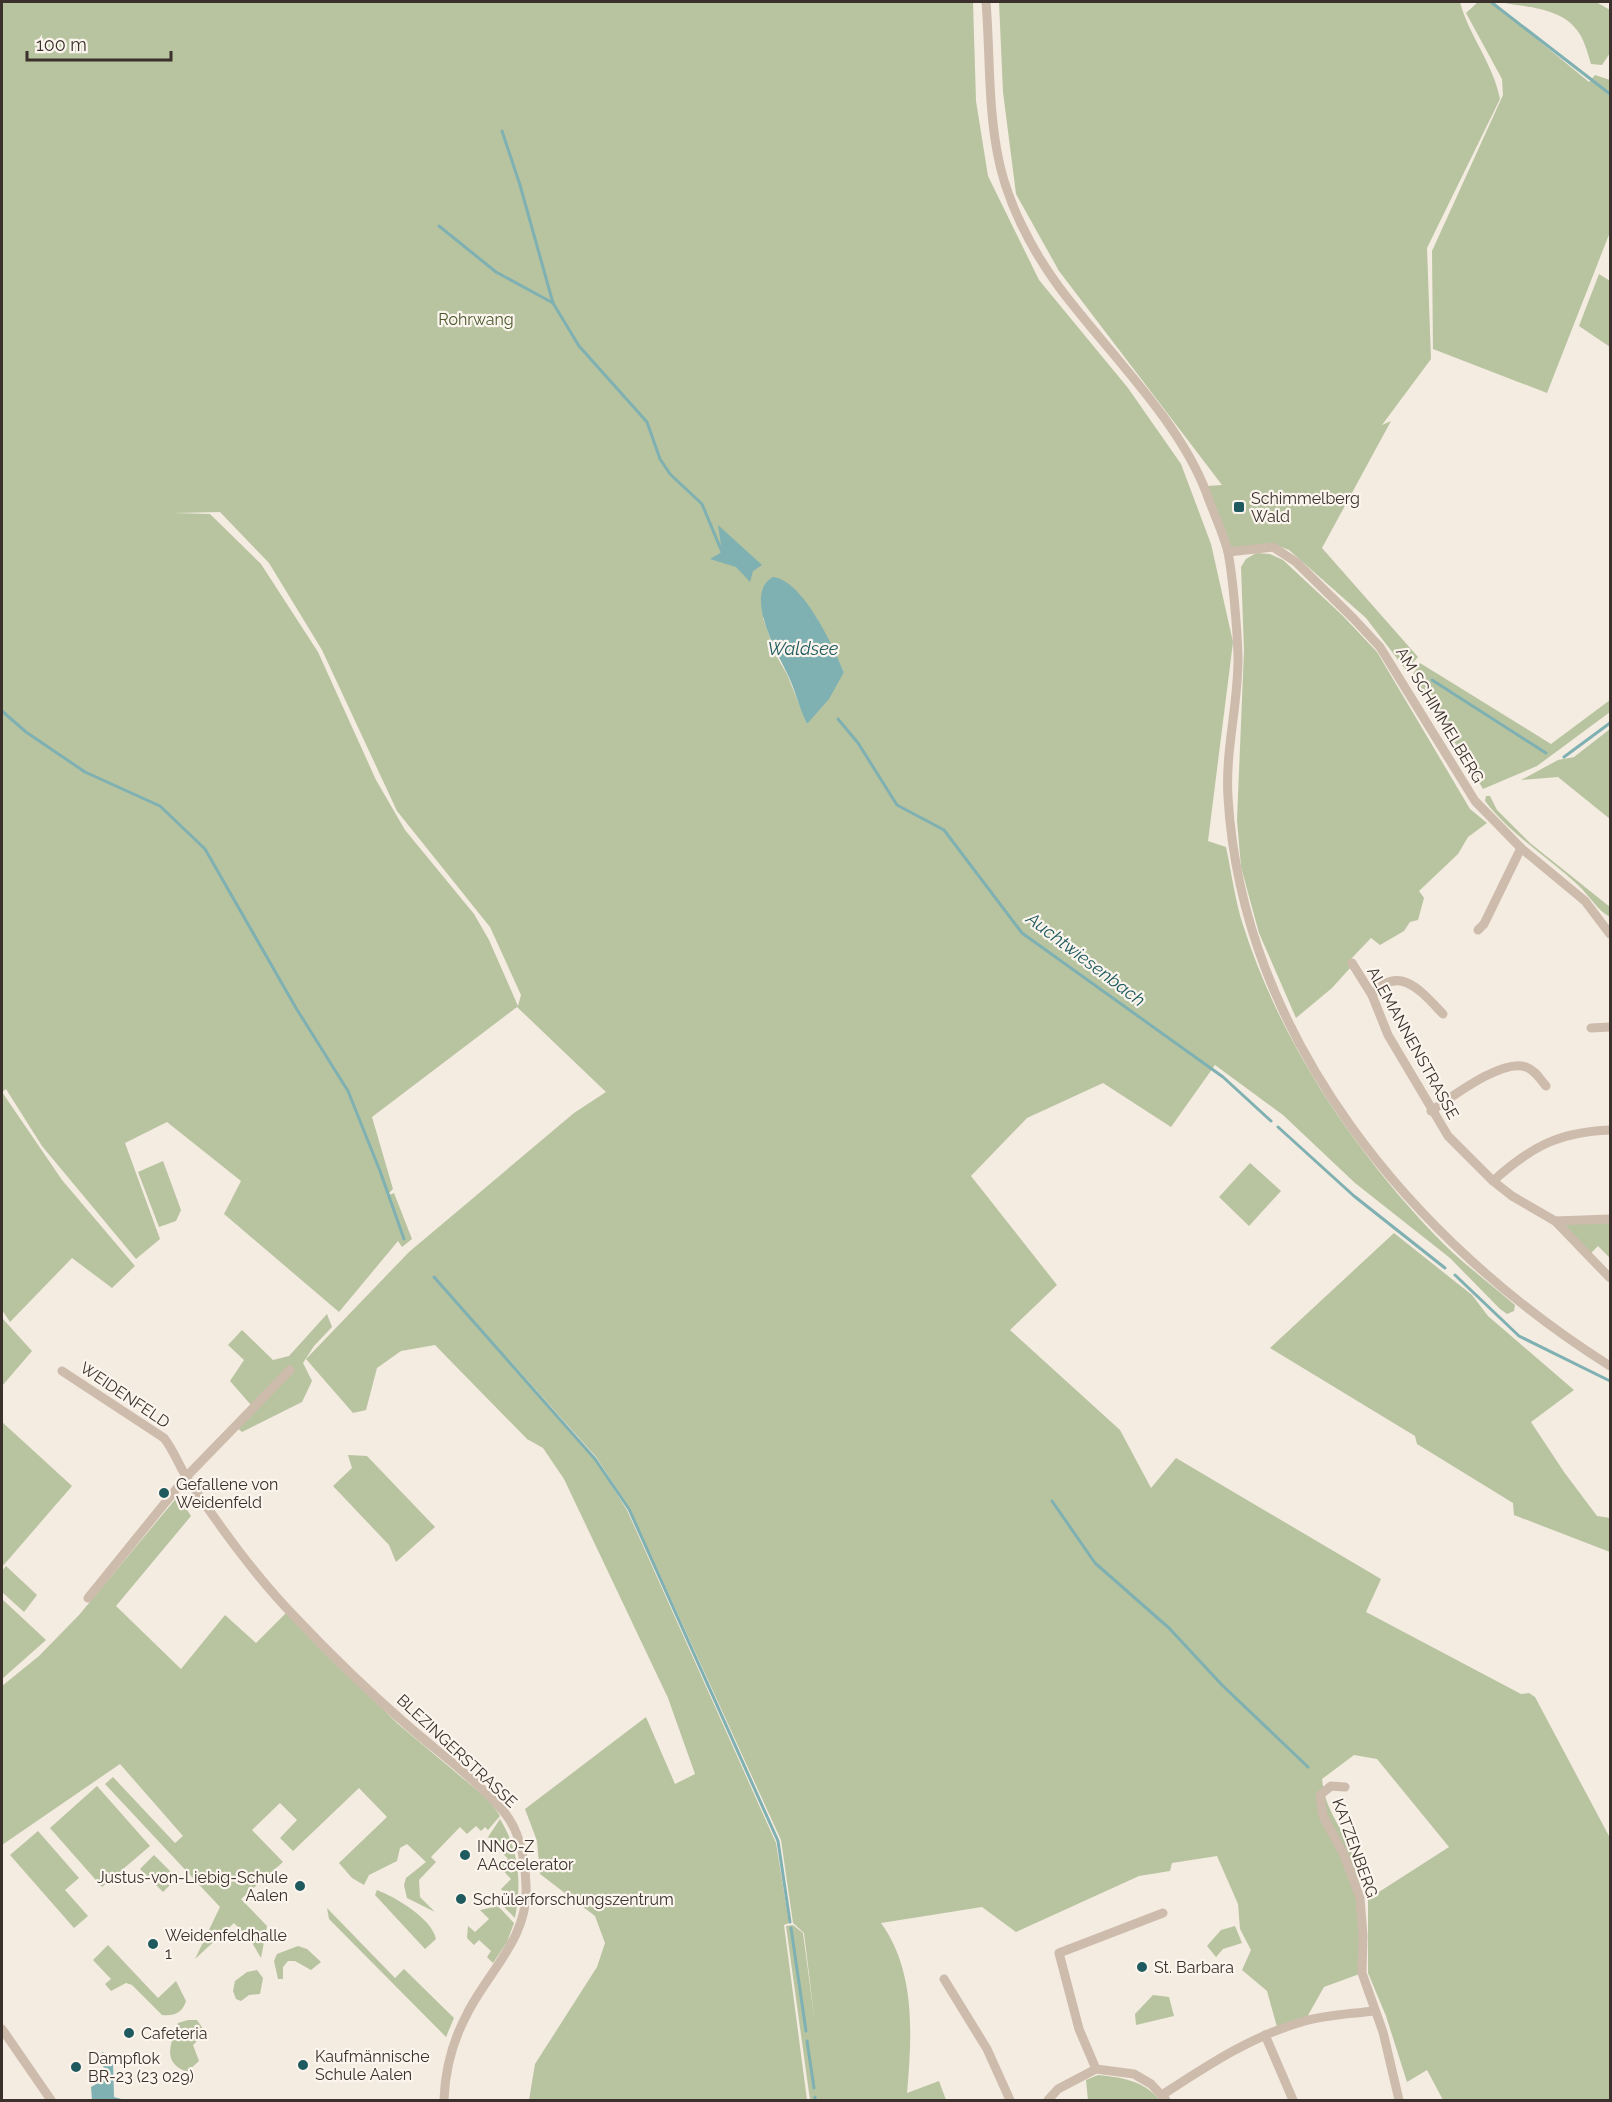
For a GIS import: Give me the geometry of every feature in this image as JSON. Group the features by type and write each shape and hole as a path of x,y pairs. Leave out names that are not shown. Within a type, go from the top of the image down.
{"street":[{"path":"986,2 997,153 1012,202 1028,236 1057,284 1170,427 1204,486 1228,552 1238,656 1228,790 1232,850 1242,897 1258,951 1280,1006 1338,1106 1387,1174 1432,1224 1531,1313 1611,1366"},
{"name":"AM SCHIMMELBERG","path":"1228,552 1273,548 1296,562 1353,618 1380,647 1468,792 1488,816 1521,848 1585,901 1611,934"},
{"path":"1478,930 1484,924 1521,848"},
{"name":"ALEMANNENSTRASSE","path":"1352,963 1372,995 1388,1035 1431,1111 1448,1136 1492,1181 1555,1221 1611,1278"},
{"path":"1372,995 1382,982 1398,979 1410,984 1443,1014"},
{"path":"1591,1028 1611,1027"},
{"path":"1431,1111 1481,1078 1509,1067 1525,1066 1533,1071 1546,1086"},
{"path":"1492,1181 1521,1156 1544,1144 1589,1131 1611,1130"},
{"path":"1555,1221 1611,1219"},
{"path":"88,1598 186,1477 290,1370"},
{"name":"WEIDENFELD","path":"62,1371 164,1438 176,1452 186,1477 295,1617"},
{"name":"BLEZINGERSTRASSE","path":"295,1617 405,1724 492,1800 509,1819 517,1835 526,1886 524,1917 514,1942 466,2014 451,2050 445,2074 444,2100"},
{"name":"KATZENBERG","path":"1345,1787 1331,1786 1320,1795 1323,1816 1344,1855 1360,1898 1363,1936 1362,1973 1373,2011"},
{"path":"1096,2069 1079,2029 1059,1953 1163,1914"},
{"path":"944,1979 987,2049 1010,2100"},
{"path":"1048,2100 1058,2089 1096,2069 1134,2074 1151,2084 1164,2098 1230,2050 1265,2035 1307,2020 1373,2011 1383,2032 1399,2100"},
{"path":"2,2029 51,2100"},
{"path":"1265,2035 1293,2100"}],"green space":[{"name":"Rohrwang","path":"2,2 973,2 976,101 988,176 1039,280 1128,388 1181,464 1211,544 1233,642 1208,841 1226,847 1241,918 1259,970 1298,1052 1347,1128 1374,1164 1402,1199 1442,1242 1515,1305 1514,1311 1507,1314 1500,1309 1450,1258 1355,1183 1283,1115 1215,1065 1171,1127 1103,1083 1027,1118 971,1176 1057,1285 1010,1330 1120,1430 1151,1488 1176,1458 1381,1579 1366,1612 1521,1694 1529,1693 1535,1697 1610,1838 1610,2100 1443,2100 1427,2070 1407,2082 1386,2016 1368,1973 1368,1899 1449,1847 1377,1759 1354,1755 1322,1779 1326,1799 1350,1848 1359,1878 1362,1910 1362,1973 1324,1987 1307,2017 1277,2027 1267,1991 1242,1970 1251,1950 1240,1929 1238,1904 1217,1856 1172,1863 1170,1871 1139,1876 1016,1932 982,1907 881,1923 901,1962 906,1983 910,2027 907,2093 939,2081 946,2100 810,2100 786,1926 793,1925 803,1933 815,2023 804,1933 793,1923 781,1840 629,1507 596,1457 503,1353 595,1459 627,1510 776,1843 789,1923 784,1925 807,2100 529,2100 535,2064 597,1967 605,1943 595,1916 540,1874 537,1841 525,1809 646,1717 675,1784 695,1774 668,1698 564,1479 543,1448 527,1439 435,1345 401,1351 377,1368 366,1410 353,1413 306,1359 409,1252 574,1113 606,1092 517,1007 372,1117 393,1189 386,1196 394,1193 412,1239 402,1247 398,1241 339,1312 224,1214 241,1181 167,1122 125,1143 160,1239 136,1259 42,1146 6,1089 2,1092","holes":["220,512 269,563 322,650 397,811 490,927 521,995 518,1006 489,940 474,914 405,830 376,780 318,652 261,564 210,514 174,513","804,602 816,617 844,672 807,724 787,674 777,657 763,618"]},
{"path":"999,2 1460,2 1492,73 1500,99 1427,248 1431,359 1382,425 1391,421 1322,548 1418,657 1406,670 1366,618 1289,550 1273,544 1229,548 1207,486 1222,485 1059,271 1016,194 1003,92"},
{"path":"1478,2 1492,2 1589,82 1595,75 1610,80 1610,232 1547,393 1433,349 1432,251 1503,95 1502,79 1466,13"},
{"path":"1498,2 1596,2 1610,10 1610,53 1602,65 1591,64 1581,37 1572,24 1563,18 1531,7"},
{"path":"1599,274 1610,281 1610,347 1579,326"},
{"path":"1256,553 1270,554 1283,560 1342,615 1377,652 1470,809 1487,823 1468,837 1458,854 1419,891 1424,898 1418,920 1410,922 1404,931 1380,945 1371,938 1350,960 1351,967 1332,988 1296,1018 1259,933 1241,867 1237,820 1244,651 1241,567 1246,559"},
{"path":"1420,663 1551,744 1610,700 1610,712 1537,766 1483,789 1413,674"},
{"path":"1610,729 1610,819 1558,777 1521,780 1558,760 1574,757"},
{"path":"1486,796 1490,796 1497,810 1530,843 1610,907 1610,917 1601,911 1566,874 1506,824 1485,801"},
{"path":"2,1092 62,1180 135,1266 112,1288 72,1258 10,1322 2,1310"},
{"path":"163,1161 181,1210 176,1221 159,1227 138,1172"},
{"path":"1250,1163 1281,1191 1249,1226 1219,1197"},
{"path":"1610,1219 1610,1258 1598,1246 1588,1256 1555,1221"},
{"path":"1394,1233 1472,1295 1488,1316 1574,1390 1531,1422 1597,1516 1610,1518 1610,1552 1514,1515 1513,1503 1417,1444 1415,1436 1270,1348"},
{"path":"327,1314 332,1327 314,1346 303,1363 312,1381 302,1402 242,1432 235,1426 251,1405 230,1381 244,1360 228,1345 242,1330 273,1360 289,1356"},
{"path":"2,1318 32,1351 2,1386"},
{"path":"2,1422 72,1486 2,1567"},
{"path":"348,1455 367,1456 435,1527 396,1562 389,1545 333,1486 352,1468"},
{"path":"178,1496 191,1516 116,1606 181,1669 225,1615 256,1643 286,1613 398,1724 490,1801 500,1816 488,1830 485,1827 481,1831 476,1826 467,1834 460,1827 431,1857 436,1862 419,1880 420,1897 435,1912 407,1898 404,1885 406,1878 426,1862 407,1844 400,1848 397,1861 369,1875 364,1885 352,1878 339,1863 387,1817 359,1788 293,1851 280,1838 297,1820 280,1803 252,1830 283,1862 241,1899 267,1926 261,1958 251,1941 234,1923 195,1959 220,1907 105,1784 113,1777 175,1843 183,1836 120,1764 2,1845 2,1686 39,1656 79,1615"},
{"path":"6,1566 37,1595 24,1612 2,1592 2,1571"},
{"path":"2,1599 46,1640 2,1679"},
{"path":"97,1786 150,1846 102,1887 50,1828"},
{"path":"500,1819 511,1843 517,1867 518,1892 515,1918 504,1907 509,1898 501,1889 511,1879 500,1867 508,1859 488,1837"},
{"path":"38,1831 79,1878 65,1890 88,1916 74,1928 10,1855"},
{"path":"154,1855 177,1878 163,1892 140,1869"},
{"path":"377,1890 403,1903 420,1916 433,1931 436,1939 425,1949 375,1895"},
{"path":"498,1906 514,1923 507,1942 493,1963 487,1957 491,1951 479,1940 474,1945 467,1938 468,1926 475,1932 489,1919 480,1910"},
{"path":"327,1908 395,1978 404,1969 454,2018 446,2037 329,1919"},
{"path":"1235,1926 1242,1943 1223,1949 1216,1957 1207,1946 1221,1930"},
{"path":"108,1945 158,1998 176,1981 186,2001 180,2011 171,2015 162,2015 132,1985 126,1983 111,1991 105,1984 111,1979 93,1960"},
{"path":"298,1946 307,1949 321,1962 311,1970 295,1961 288,1961 283,1967 283,1979 278,1979 274,1961 277,1954"},
{"path":"257,1970 263,1978 260,1994 249,1995 241,2001 236,1999 233,1991 235,1981 247,1972"},
{"path":"1153,1995 1169,1997 1174,2016 1136,2025 1135,2014"},
{"path":"197,2020 206,2033 193,2045 199,2061 187,2072 174,2063 170,2052 178,2023"},
{"path":"1098,2075 1132,2081 1146,2088 1160,2100 1088,2100 1086,2080"}],"water":[{"path":"718,525 762,565 753,571 750,582 736,567 710,559 722,552"},
{"name":"Waldsee","path":"773,577 795,589 806,602 825,631 844,672 829,699 807,724 765,623 761,596 765,585"},
{"path":"103,2052 113,2063 114,2097 125,2100 92,2100 91,2087 105,2079 105,2070 97,2056"}],"waterway":[{"path":"1491,2 1610,94"},
{"name":"Auchtwiesenbach","path":"502,131 520,185 553,303 579,346 647,422 660,459 670,474 702,504 722,552"},
{"path":"439,226 496,272 553,303"},
{"path":"1432,680 1546,753"},
{"path":"2,711 26,732 85,772 160,806 205,849 296,1008 348,1091 404,1239"},
{"name":"Auchtwiesenbach","path":"838,719 858,743 897,805 944,830 1022,933 1223,1077 1271,1121"},
{"path":"1564,757 1610,723"},
{"name":"Auchtwiesenbach","path":"1278,1127 1354,1196 1445,1268"},
{"name":"Auchtwiesenbach","path":"1455,1275 1519,1336 1610,1381"},
{"path":"434,1277 595,1459 629,1509 778,1841 790,1922"},
{"path":"1052,1501 1095,1563 1169,1628 1222,1685 1308,1767"},
{"path":"791,1928 806,2031"},
{"path":"807,2041 814,2088"}],"place":[{"name":"Schimmelberg Wald","path":"1239,507"},
{"name":"Gefallene von Weidenfeld","path":"164,1493"},
{"name":"INNO-Z AAccelerator","path":"465,1855"},
{"name":"Justus-von-Liebig-Schule Aalen","path":"300,1886"},
{"name":"Schülerforschungszentrum","path":"461,1899"},
{"name":"Weidenfeldhalle 1","path":"153,1944"},
{"name":"St. Barbara","path":"1142,1967"},
{"name":"Cafeteria","path":"129,2033"},
{"name":"Kaufmännische Schule Aalen","path":"303,2065"},
{"name":"Dampflok BR-23 (23 029)","path":"76,2067"}]}
